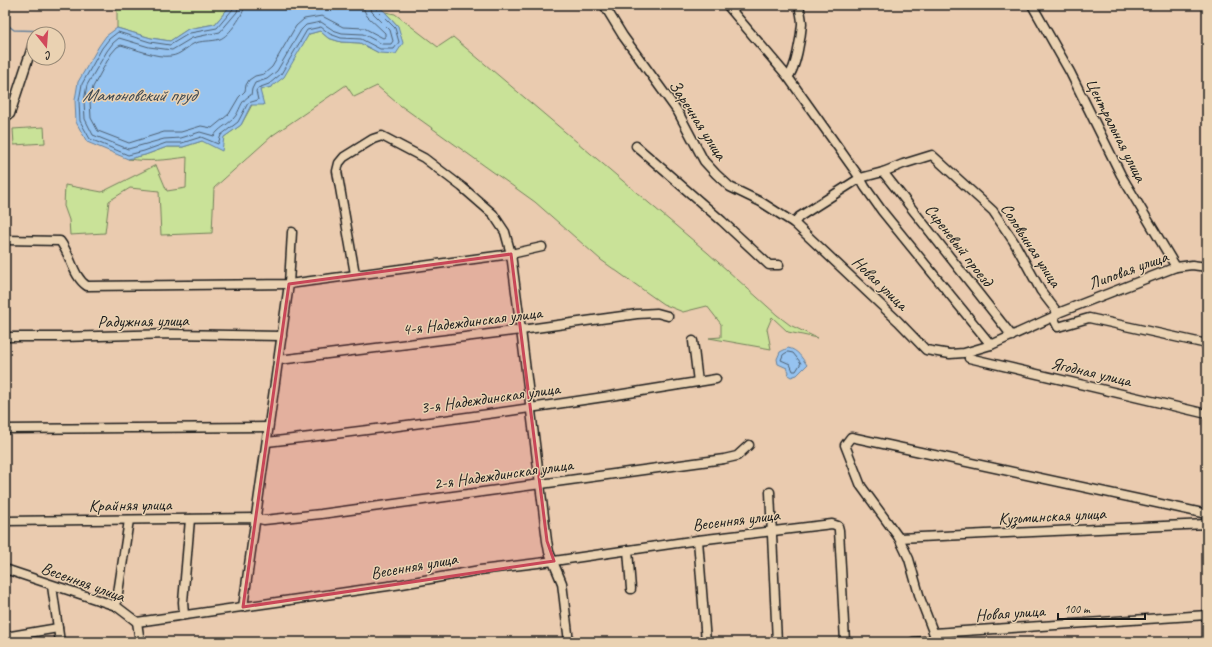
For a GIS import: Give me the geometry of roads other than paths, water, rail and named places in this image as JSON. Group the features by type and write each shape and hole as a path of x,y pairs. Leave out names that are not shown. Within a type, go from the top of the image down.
{"street":[{"name":"Заречная улица","path":"604,5 623,36 678,112 704,161 730,187 761,202 794,223"},
{"path":"727,5 788,77 882,211 991,345"},
{"path":"788,77 791,73 799,44 802,22 799,5"},
{"name":"Центральная улица","path":"1032,5 1070,72 1121,176 1176,267"},
{"path":"5,117 10,114 26,65"},
{"path":"355,274 337,170 339,163 344,157 372,139 382,136 433,164 493,214 505,232 511,254 547,541 549,552 562,583 569,642"},
{"path":"636,146 769,264 778,264"},
{"name":"Соловьиная улица","path":"794,223 806,213 860,178 883,172 932,155 993,211 1014,242 1056,315"},
{"name":"Сиреневый проезд","path":"883,172 1012,336"},
{"name":"Новая улица","path":"794,223 898,321 926,350 950,354"},
{"path":"243,607 289,284 292,232"},
{"path":"5,240 60,241 65,248 80,281 87,286 289,284 511,254 542,247"},
{"name":"Липовая улица","path":"950,354 964,353 991,345 1056,315 1176,267 1192,265 1207,267"},
{"name":"4-я Надеждинская улица","path":"279,360 637,314 657,313 668,316"},
{"path":"1056,315 1058,326 1089,318 1207,344"},
{"name":"Радужная улица","path":"5,337 172,334 282,336"},
{"path":"693,341 698,382"},
{"name":"Ягодная улица","path":"969,358 1207,414"},
{"name":"3-я Надеждинская улица","path":"267,442 342,434 530,408 716,379"},
{"path":"5,429 268,427"},
{"path":"936,638 920,598 909,559 899,538 861,486 845,445 851,437 1207,514"},
{"name":"2-я Надеждинская улица","path":"256,518 264,520 321,514 724,459 737,456 749,445"},
{"path":"770,492 777,642"},
{"name":"Крайняя улица","path":"5,521 256,518"},
{"path":"184,615 183,602 190,519"},
{"path":"116,606 129,520"},
{"name":"Весенняя улица","path":"5,569 52,586 116,606 137,622 402,584 480,570 698,540 832,524 838,526 840,530 844,642"},
{"name":"Кузьминская улица","path":"899,538 1207,524"},
{"path":"698,540 706,642"},
{"path":"628,550 631,589"},
{"path":"52,586 60,642"},
{"name":"Новая улица","path":"913,642 936,638 1207,616"},
{"path":"137,622 140,642"},
{"path":"5,636 58,628"}],"water":[{"name":"Мамоновский пруд","path":"231,5 377,5 398,26 403,43 396,54 379,53 360,43 341,42 328,38 320,31 309,34 284,77 271,87 260,90 264,105 251,105 241,125 224,137 222,151 202,141 183,147 167,147 128,159 87,142 76,122 75,100 78,82 106,36 117,28 151,38 170,41 188,29 215,24"},
{"path":"788,348 797,352 807,365 797,375 791,377 788,375 789,372 787,368 778,364 777,359 780,352"}],"waterway":[{"path":"5,23 14,30 26,30"}]}
